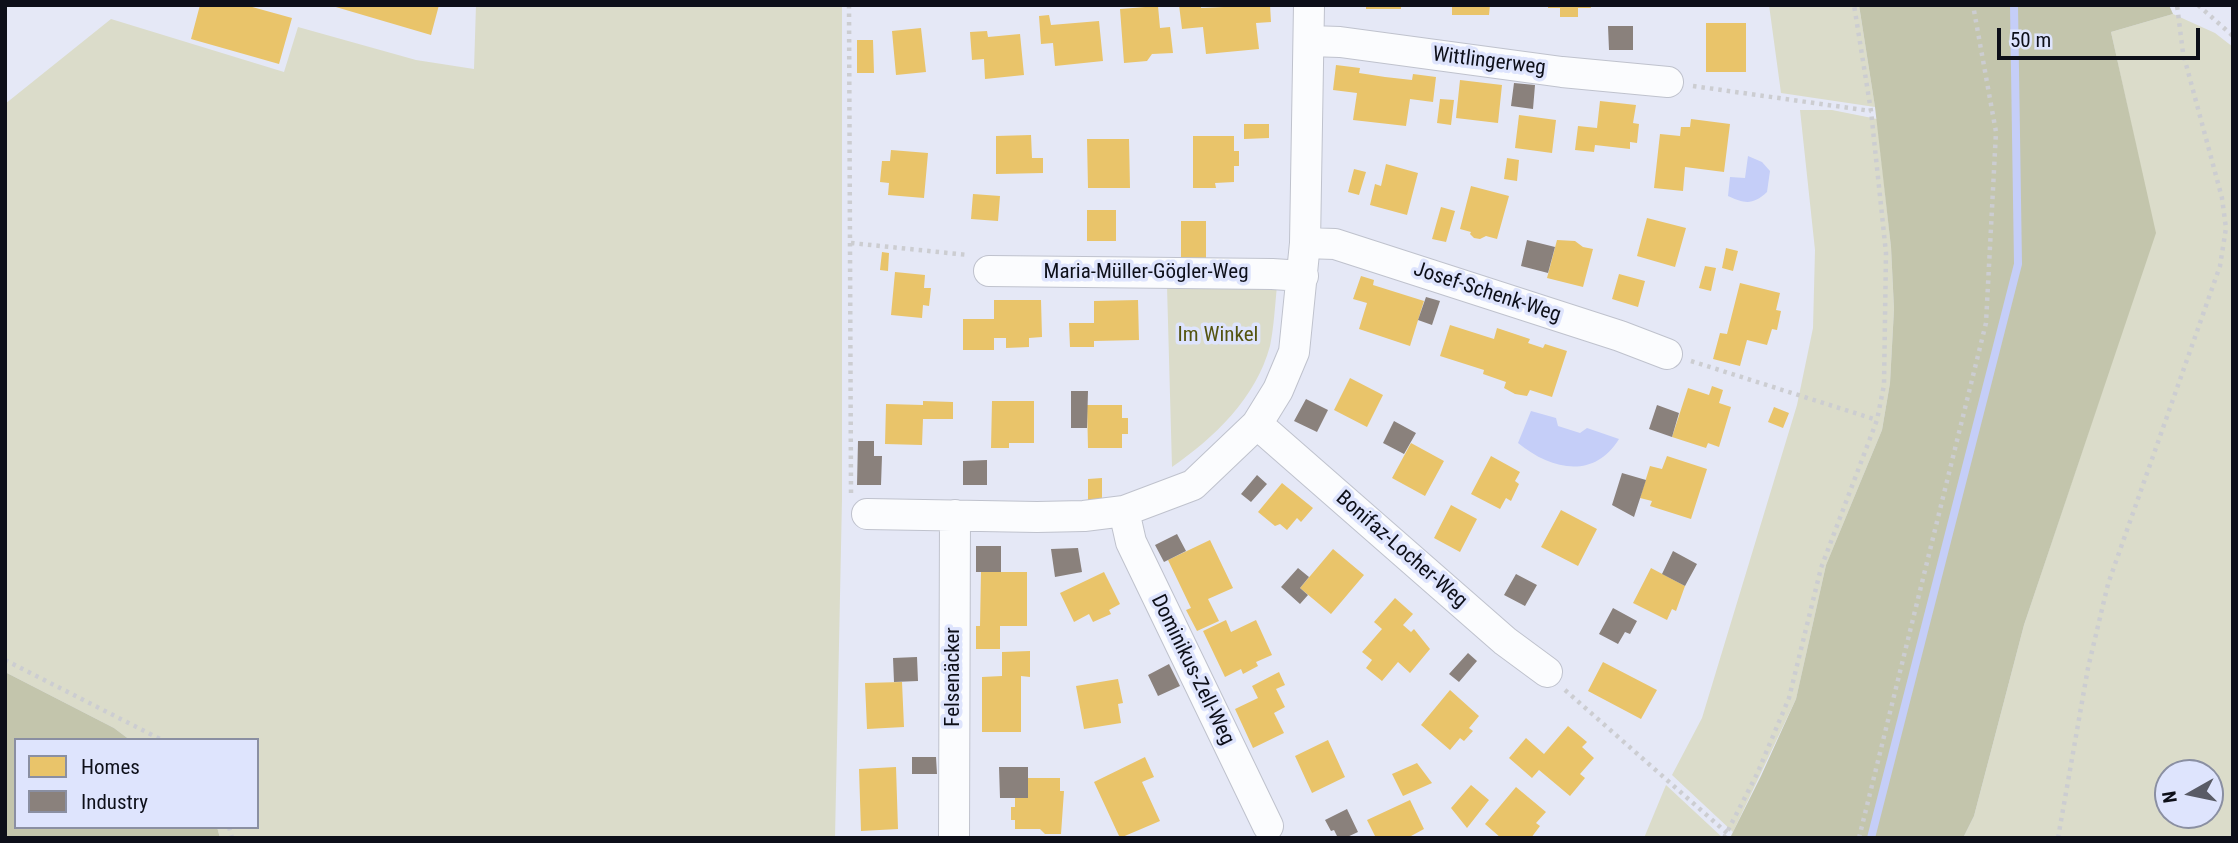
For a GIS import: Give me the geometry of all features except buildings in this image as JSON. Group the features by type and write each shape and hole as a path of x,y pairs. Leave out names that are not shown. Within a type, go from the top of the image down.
{"street":[{"path":"867,514 1084,516 1124,511 1193,485 1257,424 1278,390 1294,352 1305,243 1309,5"},
{"name":"Wittlingerweg","path":"1310,41 1562,72 1668,82"},
{"name":"Josef-Schenk-Weg","path":"1305,243 1335,244 1620,336 1667,354"},
{"name":"Maria-Müller-Gögler-Weg","path":"989,271 1303,276"},
{"name":"Bonifaz-Locher-Weg","path":"1257,424 1505,641 1547,672"},
{"name":"Dominikus-Zell-Weg","path":"1124,511 1131,542 1268,826"},
{"name":"Felsenäcker","path":"954,838 955,515"}],"path":[{"path":"849,5 851,514 867,514"},
{"path":"1547,672 1573,699 1725,836 1757,774 1789,698 1821,568 1877,420 1884,385 1886,253 1871,111 1854,5"},
{"path":"1859,838 1986,323 1996,132 1973,5"},
{"path":"2058,838 2088,668 2108,584 2220,266 2225,228 2222,198 2183,53 2177,5"},
{"path":"2198,5 2233,36"},
{"path":"1668,82 1871,111"},
{"path":"851,243 967,254 989,271"},
{"path":"1667,354 1877,420"},
{"path":"5,660 158,738"}],"green space":[{"path":"476,5 842,5 842,499 835,838 220,838 218,829 259,829 259,738 127,738 114,728 5,672 5,104 111,19 284,72 298,27 416,60 474,69"},
{"path":"1769,5 1859,5 1875,107 1781,93"},
{"path":"1859,5 2169,5 2173,14 2111,32 2156,233 2024,625 1974,816 1963,838 1730,838 1796,699 1826,565 1882,430 1890,383 1894,309 1891,247 1875,107"},
{"path":"2173,14 2215,33 2233,47 2233,838 1963,838 1974,816 2024,625 2155,233 2111,32"},
{"path":"1800,110 1832,110 1877,119 1891,247 1894,309 1890,383 1882,430 1826,565 1796,699 1733,832 1672,775 1702,718 1797,405 1813,328 1815,250"},
{"name":"Im Winkel","path":"1167,286 1277,286 1270,346 1255,383 1218,430 1172,467"},
{"path":"5,672 114,728 127,738 14,738 14,829 218,829 220,838 5,838"},
{"path":"1666,785 1723,838 1644,838"}],"water":[{"path":"1748,156 1762,162 1770,171 1767,192 1749,202 1728,196 1730,177 1745,178"},
{"path":"1531,411 1556,418 1558,426 1580,433 1587,428 1619,439 1609,452 1597,461 1585,465 1572,467 1544,460 1518,443"}],"waterway":[{"path":"1871,838 2018,264 2014,5"}]}
